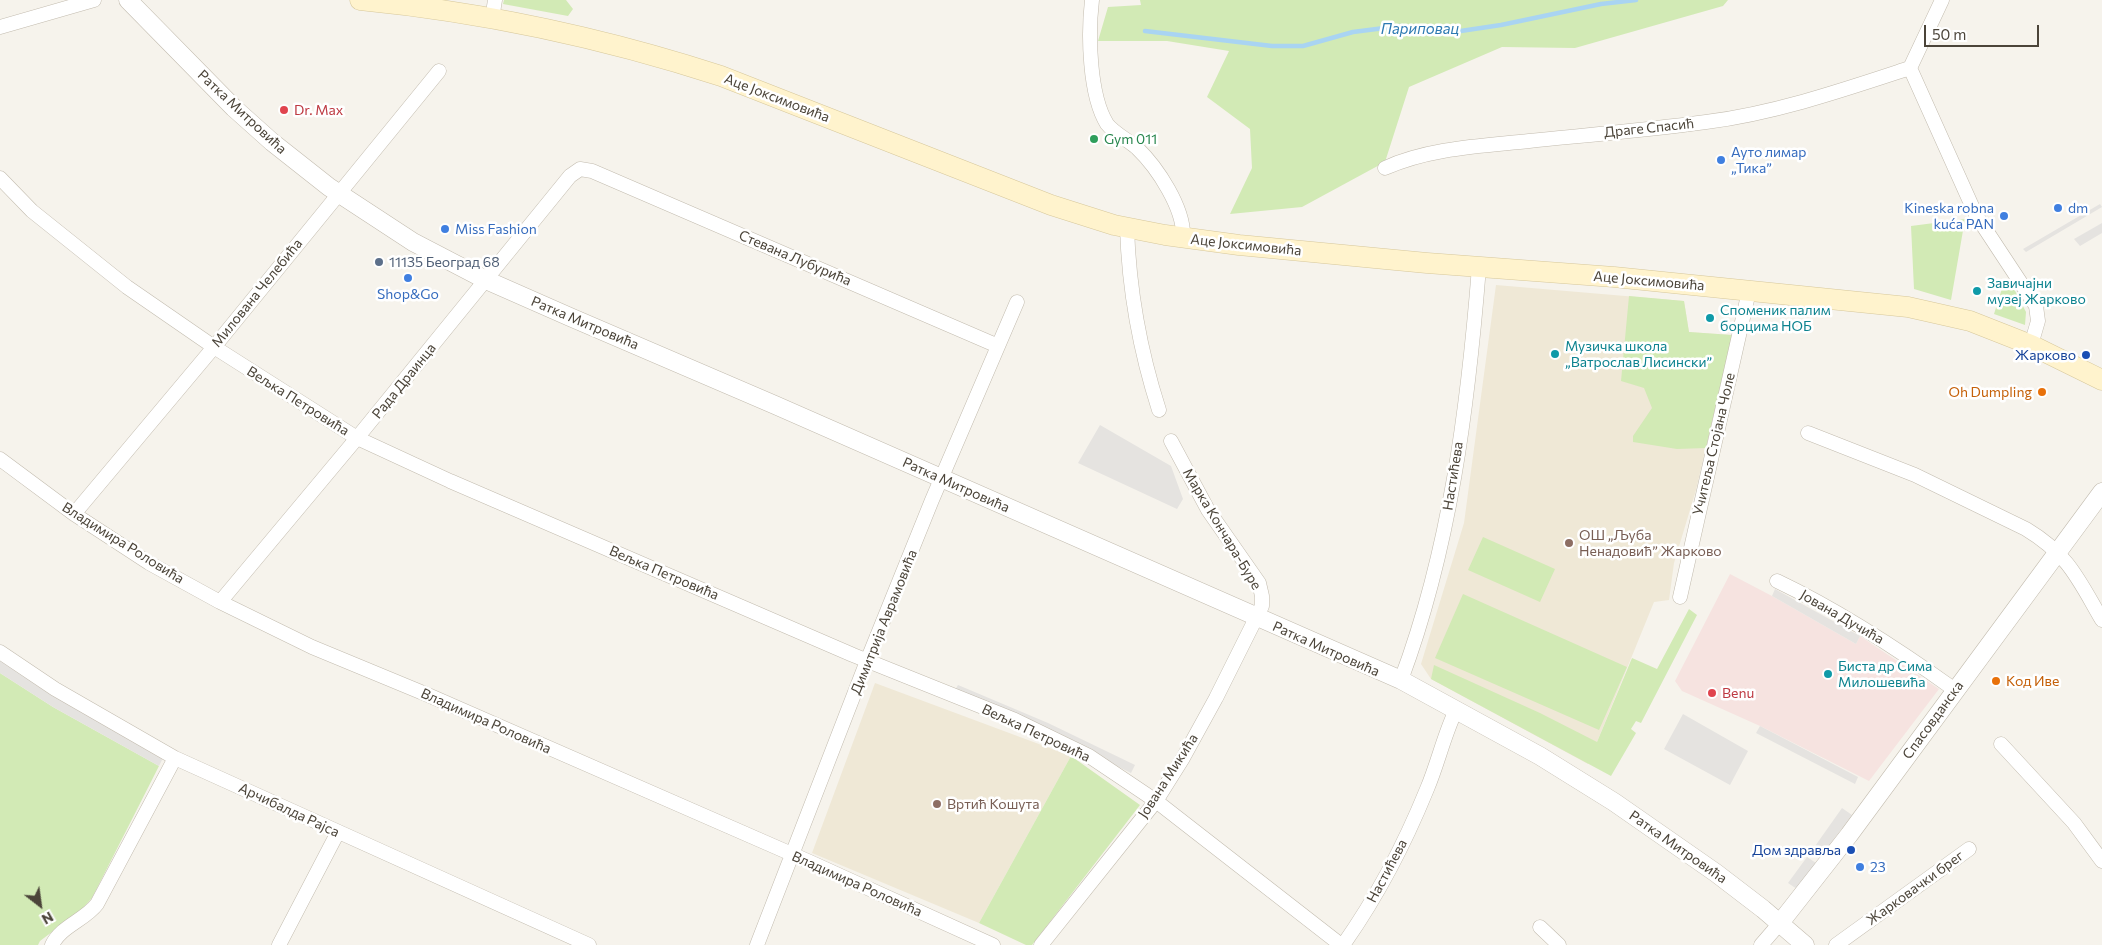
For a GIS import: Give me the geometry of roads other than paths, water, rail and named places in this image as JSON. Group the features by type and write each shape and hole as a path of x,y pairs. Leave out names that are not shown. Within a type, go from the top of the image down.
{"main road":[{"name":"Аце Јоксимовића","path":"360,0 418,7 493,9 618,45 721,76 1051,205 1101,222 1127,228 1239,245 1479,267 1614,277 1855,300 1928,310 1970,321 2031,345 2102,380"}],"street":[{"path":"0,27 94,0"},
{"name":"Ратка Митровића","path":"128,0 253,126 339,195 413,242 486,280 1401,680 1548,761 1614,802 1716,873 1805,945"},
{"name":"Аце Јоксимовића","path":"1092,0 1089,42 1092,68 1102,112 1108,125 1139,151 1160,177 1179,211 1184,227 1183,238"},
{"path":"1942,0 1910,68 1976,216 2036,306 2038,321 2031,345"},
{"name":"Драге Спасић","path":"1385,168 1402,160 1452,150 1707,122 1737,117 1832,94 1910,68"},
{"name":"Милована Челебића","path":"74,514 214,347 439,71"},
{"name":"Рада Драинца","path":"220,602 357,438 570,176 580,169 592,171"},
{"name":"Стевана Лубурића","path":"592,171 998,346"},
{"name":"Вељка Петровића","path":"0,178 32,211 127,287 214,347 357,438 450,481 867,661 1015,720 1081,752 1156,800 1342,945"},
{"path":"1127,228 1136,316 1150,380 1159,410"},
{"name":"Настићева","path":"1401,680 1426,606 1443,539 1470,363 1479,267"},
{"name":"Учитеља Стојана Чоле","path":"1680,597 1749,291"},
{"name":"Димитрија Аврамовића","path":"757,945 867,661 1017,302"},
{"path":"1808,433 1915,475 2043,540 2058,552 2073,571 2102,620"},
{"name":"Марка Кончара-Буре","path":"1171,441 1208,510 1259,583 1263,600 1257,618"},
{"name":"Владимира Роловића","path":"0,459 74,514 149,563 220,602 312,647 428,695 993,945"},
{"name":"Спасовданска","path":"1761,945 1849,835 2102,492"},
{"name":"Јована Дучића","path":"1777,581 1832,608 1955,690"},
{"name":"Јована Микића","path":"1041,945 1156,800 1187,750 1257,618"},
{"name":"Арчибалда Рајса","path":"0,652 56,689 175,758 589,945"},
{"name":"Настићева","path":"1342,945 1369,906 1398,852 1427,789 1456,710"},
{"path":"2001,744 2074,823 2102,861"},
{"path":"52,945 59,935 97,904 175,758"},
{"path":"280,945 338,832"},
{"name":"Жарковачки брег","path":"1836,945 1969,849"},
{"path":"1540,927 1559,945"}],"waterway":[{"name":"Париповац","path":"1145,31 1272,46 1303,46 1353,32 1400,26 1454,32 1501,25 1601,4 1636,0"}],"place":[{"name":"Dr. Max","path":"284,110"},
{"name":"Gym 011","path":"1094,139"},
{"name":"Ауто лимар „Тика”","path":"1721,160"},
{"name":"dm","path":"2058,208"},
{"name":"Kineska robna kuća PAN","path":"2004,216"},
{"name":"Miss Fashion","path":"445,229"},
{"name":"11135 Београд 68","path":"379,262"},
{"name":"Shop&Go","path":"408,278"},
{"name":"Завичајни музеј Жарково","path":"1977,291"},
{"name":"Споменик палим борцима НОБ","path":"1710,318"},
{"name":"Музичка школа „Ватрослав Лисински”","path":"1555,354"},
{"name":"Жарково","path":"2086,355"},
{"name":"Oh Dumpling","path":"2042,392"},
{"name":"ОШ „Љуба Ненадовић” Жарково","path":"1569,543"},
{"name":"Биста др Сима Милошевића","path":"1828,674"},
{"name":"Код Иве","path":"1996,681"},
{"name":"Benu","path":"1712,693"},
{"name":"Вртић Кошута","path":"937,804"},
{"name":"Дом здравља","path":"1851,850"},
{"name":"23","path":"1860,867"}]}
